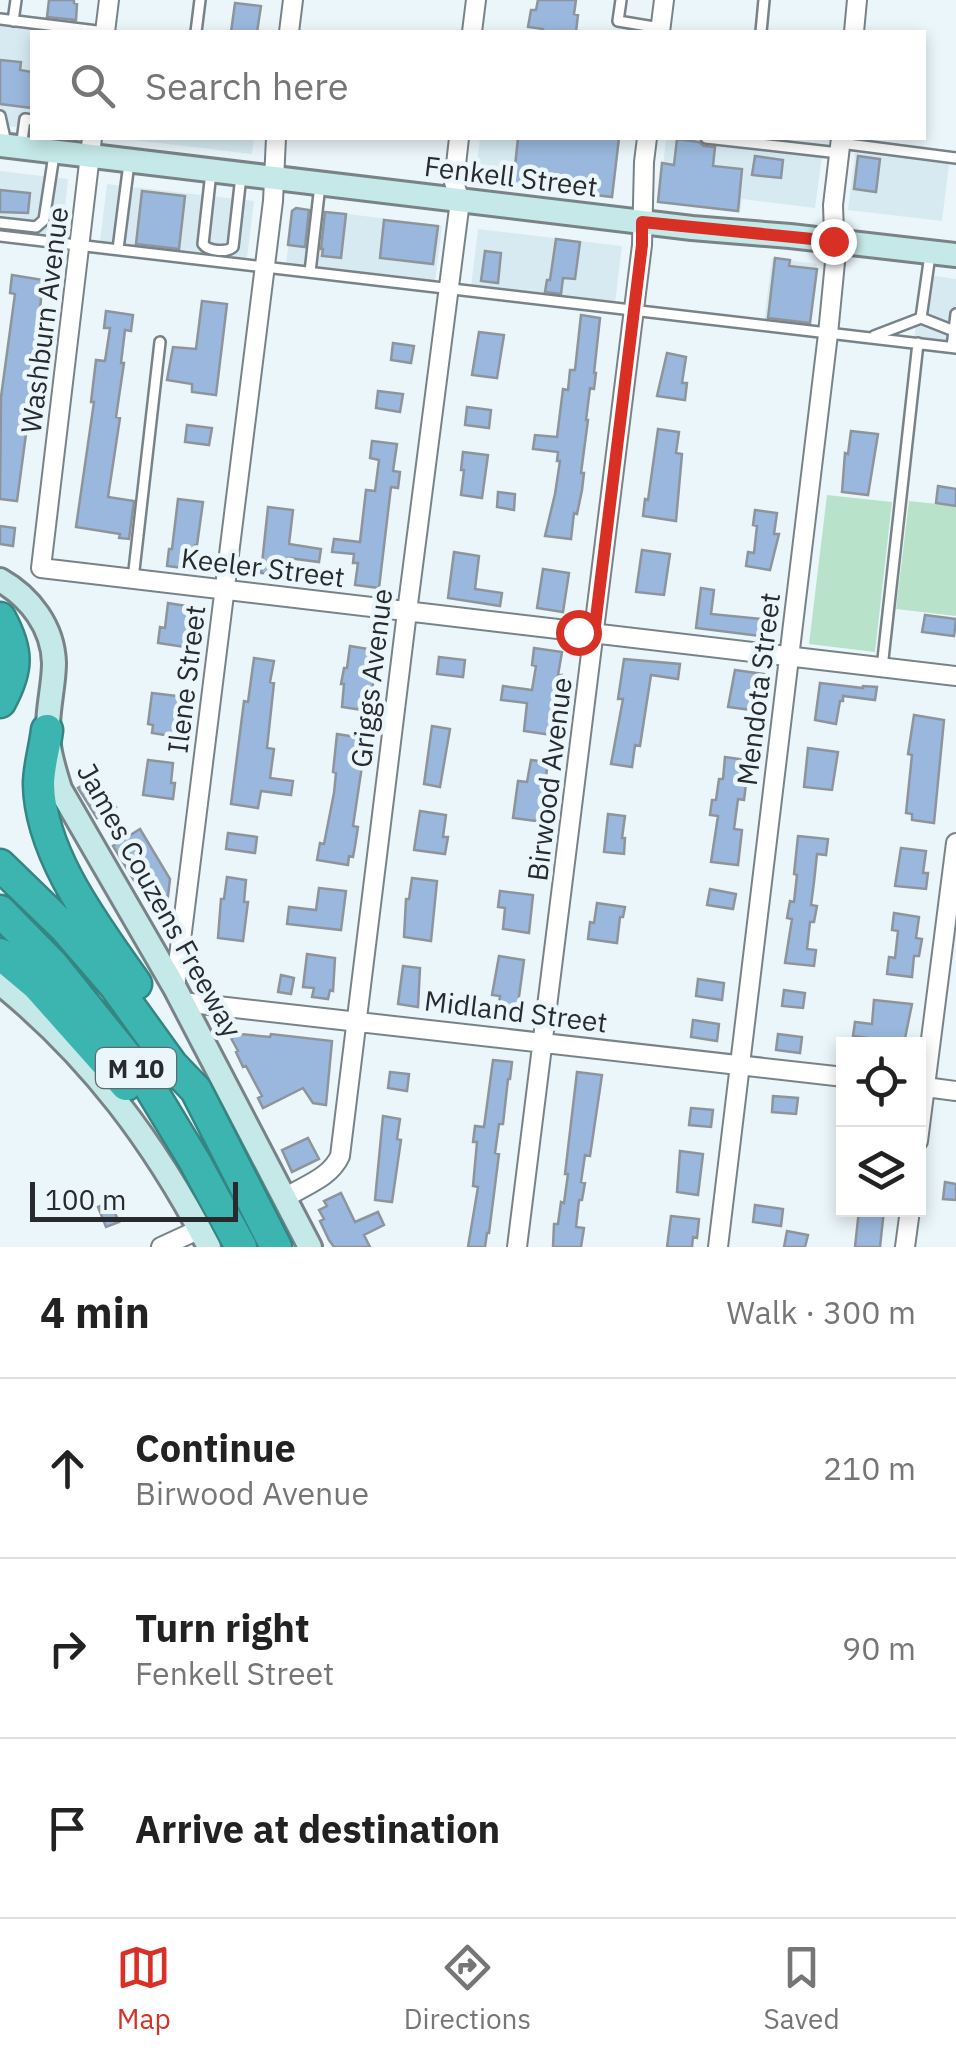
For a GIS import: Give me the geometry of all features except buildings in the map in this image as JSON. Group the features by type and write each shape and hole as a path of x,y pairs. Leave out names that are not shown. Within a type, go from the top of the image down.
{"highway":[{"path":"0,618 14,650 14,670 0,702"},
{"path":"47,730 39,782 43,814 54,847 82,907 186,1061 196,1090"},
{"name":"M 10","path":"0,865 65,928 116,986 172,1066 196,1090 276,1247"},
{"name":"M 10","path":"0,910 85,1002 146,1081 196,1162 241,1247"},
{"path":"0,954 38,985 127,1086 164,1111"}],"main road":[{"name":"Fenkell Street","path":"9,146 91,147 129,162 956,255"},
{"name":"James Couzens Freeway","path":"0,580 32,605 50,638 54,665 47,730 60,789 179,995 310,1247"},
{"path":"0,983 40,1016 117,1099 169,1174 205,1238"}],"street":[{"path":"105,30 109,0"},
{"path":"289,30 293,0"},
{"path":"472,30 476,0"},
{"path":"660,30 664,0"},
{"path":"854,30 858,0"},
{"name":"Ilene Street","path":"179,995 275,179 276,140"},
{"name":"Griggs Avenue","path":"285,1198 328,1174 340,1156 460,201 454,182 460,140"},
{"name":"Birwood Avenue","path":"517,1247 642,245 646,140"},
{"name":"Mendota Street","path":"718,1247 828,334 835,262 832,205 840,144"},
{"name":"Washburn Avenue","path":"41,568 91,147"},
{"name":"Keeler Street","path":"41,568 956,676"},
{"path":"926,1057 956,843"},
{"name":"Midland Street","path":"179,995 836,1076"},
{"path":"926,1086 956,1090"},
{"path":"905,1247 909,1217"},
{"path":"161,1247 205,1238"}],"lane":[{"path":"13,21 16,0"},
{"path":"196,30 200,0"},
{"path":"621,0 618,21 660,30"},
{"path":"761,30 764,0"},
{"path":"0,20 88,30"},
{"path":"0,116 9,146"},
{"path":"9,146 25,119 30,120"},
{"path":"748,140 840,144 956,158"},
{"path":"0,223 36,227 44,220 51,147"},
{"path":"118,249 129,162"},
{"path":"211,172 203,244 226,251 233,247 241,175"},
{"path":"310,272 320,184"},
{"path":"0,236 954,347 956,314"},
{"path":"921,318 930,252"},
{"path":"868,338 921,318 954,331"},
{"path":"133,579 160,342"},
{"path":"882,668 918,343"}],"shaded area":[{"path":"0,25 39,30 30,30 30,129 0,125"},
{"path":"133,140 254,140 252,154"},
{"path":"480,140 620,140 613,196 475,179"},
{"path":"666,140 822,157 815,208 742,199 740,212 659,203"},
{"path":"855,153 949,164 942,221 848,210"},
{"path":"0,171 68,179 62,236 0,229"},
{"path":"107,184 254,201 247,258 100,241"},
{"path":"294,207 442,226 435,282 286,263"},
{"path":"478,229 622,246 615,304 471,287"},
{"path":"772,258 817,264 809,327 764,322"},
{"path":"922,274 956,279 956,344 914,339"}],"green space":[{"path":"827,495 892,502 875,652 809,644"},
{"path":"909,501 956,506 956,616 896,609"}],"route":[{"path":"578,632 594,634 642,222 833,241"}]}
